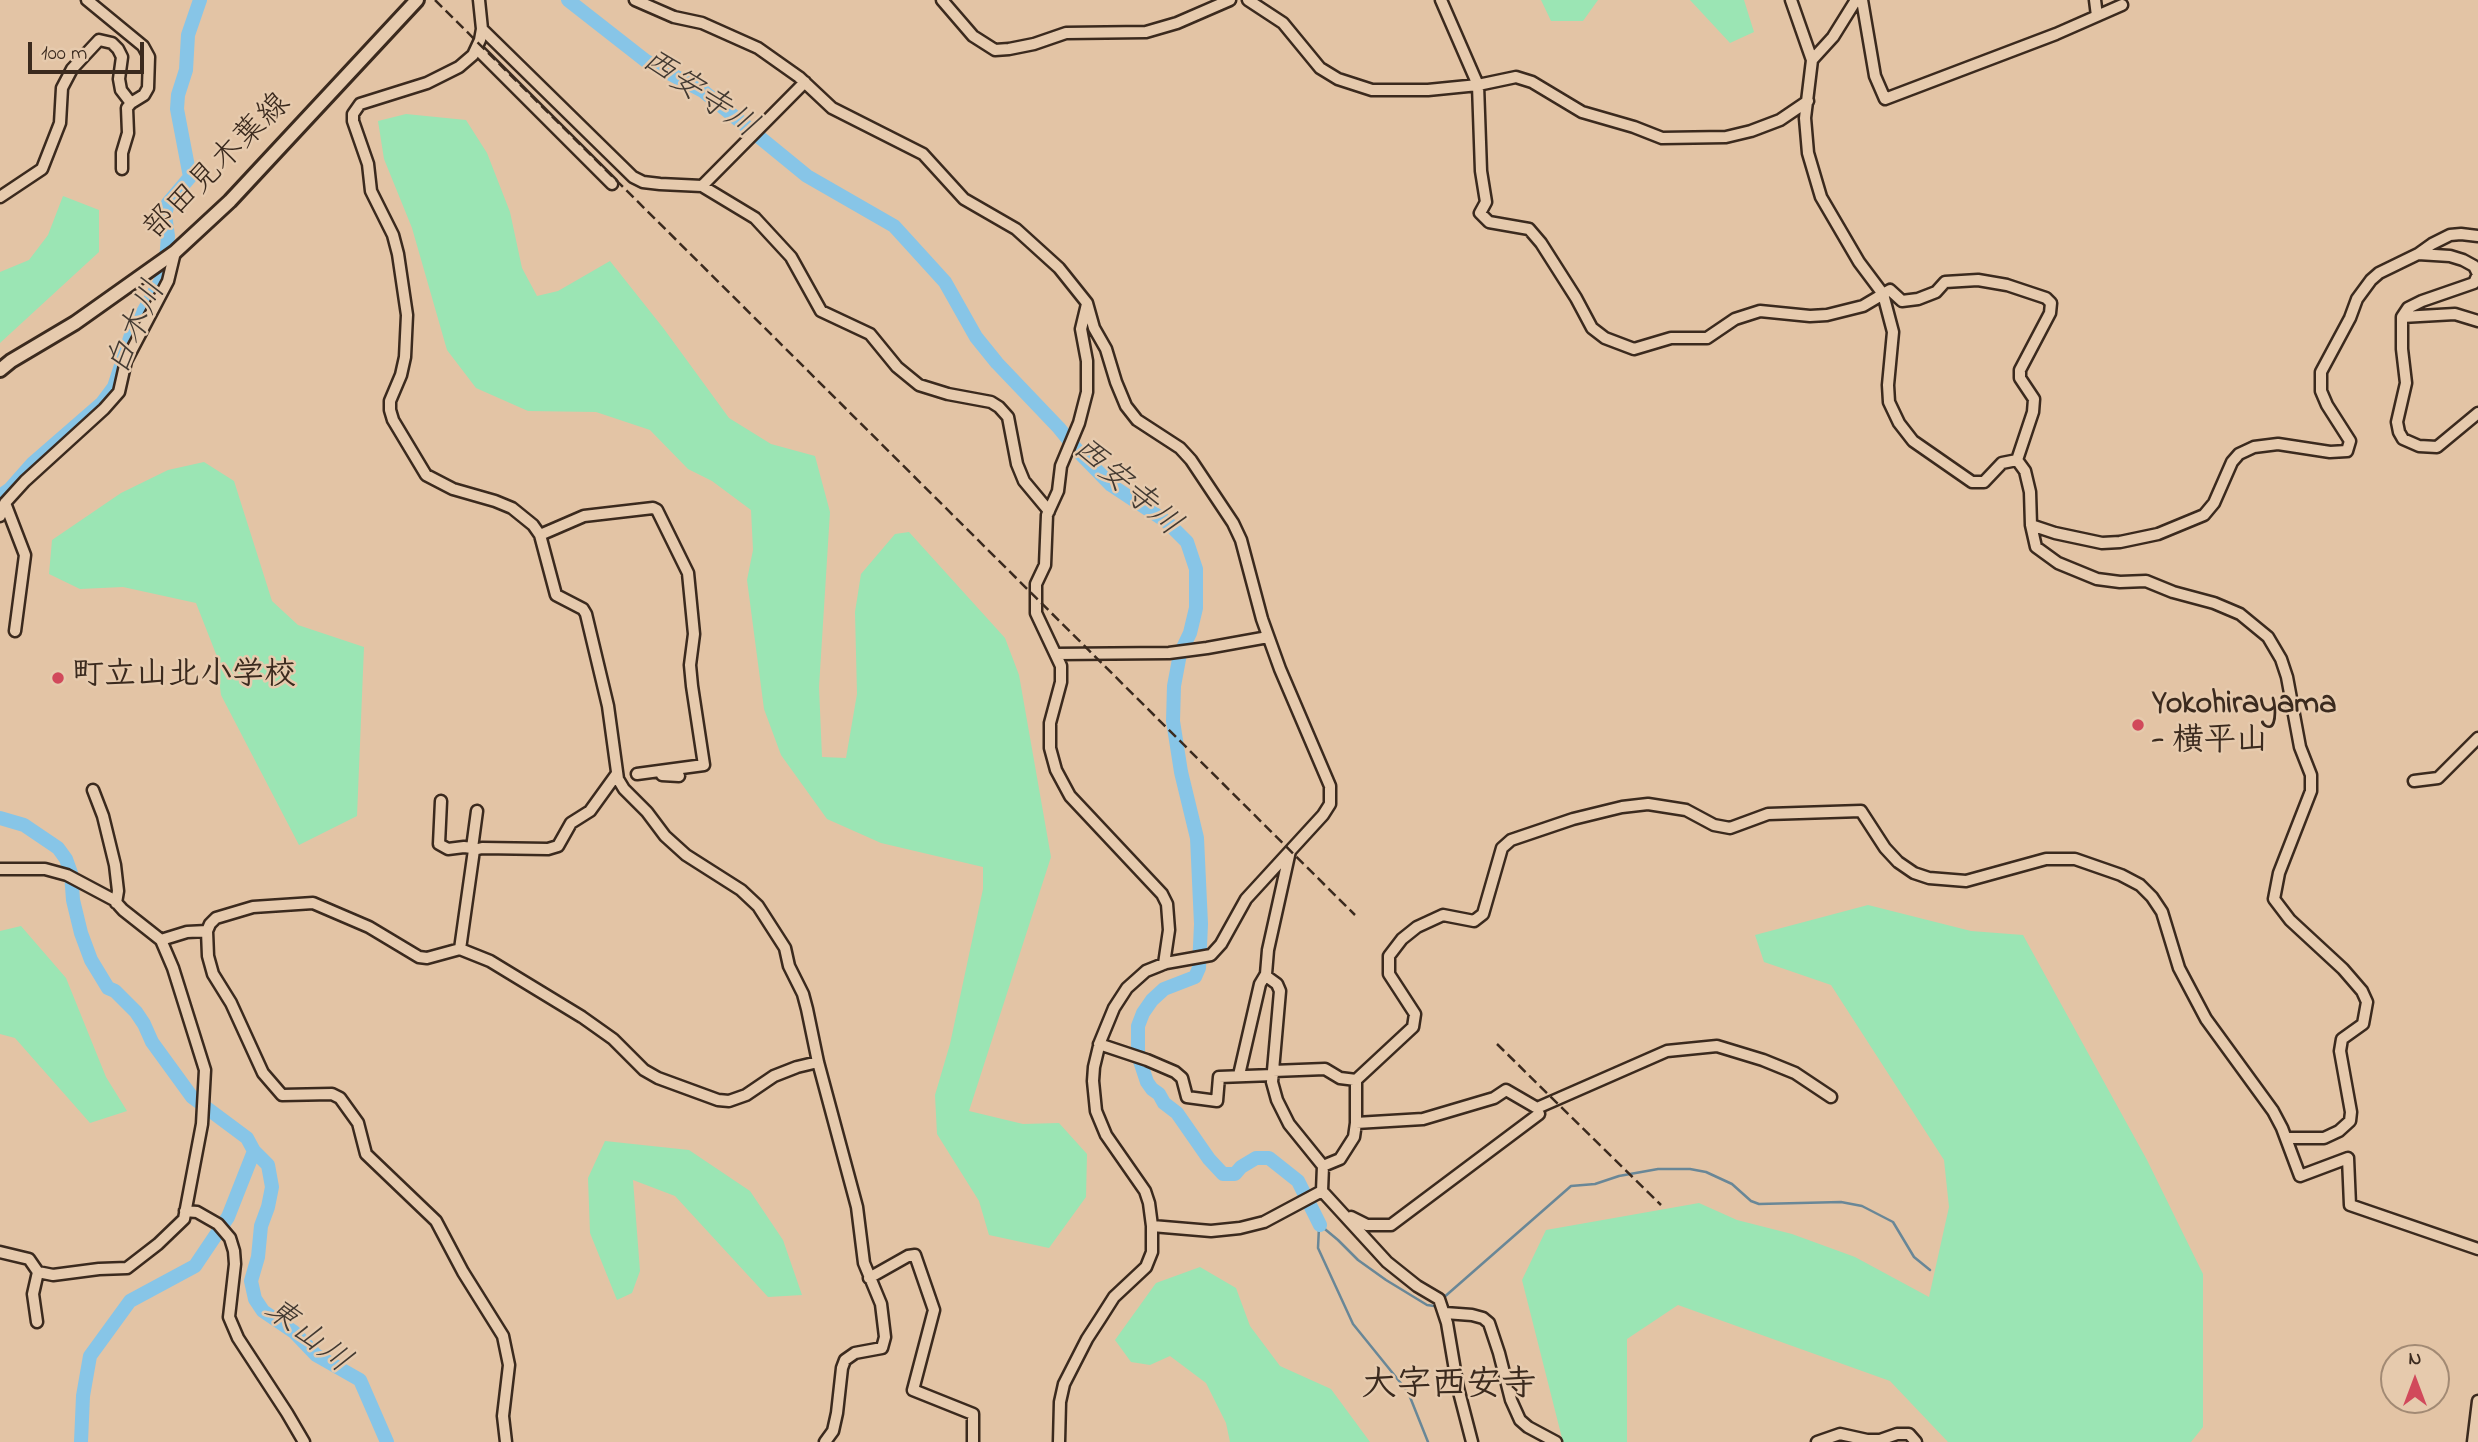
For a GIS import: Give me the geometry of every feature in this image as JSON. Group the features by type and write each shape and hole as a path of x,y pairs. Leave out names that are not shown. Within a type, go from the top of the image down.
{"main road":[{"name":"部田見木葉線","path":"0,370 75,323 172,254 230,201 417,0"}],"street":[{"path":"88,0 143,46 149,57 148,88 144,95 127,108 128,133 122,153 122,169"},
{"path":"479,0 482,29 477,49 459,67 427,83 360,104 354,111 353,121 368,164 371,191 393,235 398,254 407,314 405,357 390,401 390,410 393,420 426,475 453,489 512,508 533,525 540,535 556,595 583,609 586,614 608,706 617,777 624,789 686,855 741,891 758,906 785,948 789,966 803,994 818,1062 855,1199 869,1278 880,1304 885,1343 882,1348 855,1353 845,1360 833,1431 825,1442"},
{"path":"635,0 674,17 702,23 758,48 804,82 832,108 923,154 964,199 1027,239 1059,268 1087,303 1094,328 1106,349 1126,406 1138,420 1180,448 1191,460 1233,523 1245,552 1268,637 1284,681 1331,786 1330,804 1246,899 1221,944 1211,955 1164,964 1146,971 1127,988 1114,1008 1099,1044 1093,1081 1096,1111 1106,1135 1145,1191 1152,1226 1152,1252 1146,1267 1114,1297 1087,1339 1064,1384 1060,1402 1059,1442"},
{"path":"942,0 973,36 995,50 1009,50 1066,33 1146,32 1177,23 1230,0"},
{"path":"1248,0 1283,23 1320,68 1357,87 1373,90 1429,90 1478,85 1516,77 1532,82 1582,113 1634,127 1662,138 1726,137 1751,131 1780,120 1808,101"},
{"path":"1441,0 1478,85 1481,171 1486,202 1480,213 1489,222 1529,229 1541,243 1592,328 1605,338 1634,349 1671,338 1707,338 1743,315 1760,312 1827,315 1863,306 1890,290 1902,301 1936,292 1945,282 1978,280 2007,285 2046,298 2051,303 2050,313 2020,370 2020,378 2034,399 2033,411 2017,460"},
{"path":"1791,0 1812,60 1805,118 1808,153 1821,197 1859,262 1883,294 1893,332 1889,402 1899,423 1913,441 1972,482 1984,482 2002,463 2017,460"},
{"path":"1812,60 1833,37 1856,0"},
{"path":"1862,0 1875,76 1885,99 1922,87 2122,5"},
{"path":"2095,0 2097,16"},
{"path":"482,29 633,177 652,183 702,186 755,218 791,257 821,311 870,334 897,368 919,385 991,402 999,407 1008,417 1017,464 1024,481 1049,511"},
{"path":"0,197 42,169 60,123 62,88 72,69 99,40 112,43 118,49 122,57 119,79 121,90 131,103"},
{"path":"477,49 612,184"},
{"path":"702,186 804,82"},
{"path":"2031,525 2102,543 2158,534 2204,515 2214,503 2231,462 2239,454 2254,447 2278,444 2330,452 2347,451 2350,441 2321,391 2321,373 2357,299 2371,280 2386,268 2418,254 2450,235 2478,236"},
{"path":"0,516 5,503 47,459 95,418 119,392 127,360 168,281 172,254"},
{"path":"2418,254 2450,256 2463,260 2474,267 2478,274 2474,283 2415,304 2408,308 2402,317 2406,383 2398,422 2403,439 2418,446 2437,447 2478,413"},
{"path":"1087,303 1081,330 1087,361 1087,392 1079,423 1061,466 1058,491 1047,515 1045,565 1036,584 1036,613 1061,666 1061,682 1051,723 1051,748 1056,770 1070,796 1162,894 1169,912 1164,964"},
{"path":"2402,317 2455,314 2478,320"},
{"path":"2017,460 2025,471 2030,492 2031,525 2036,547 2058,563 2096,579 2146,581 2240,614 2269,637 2281,659 2300,747 2311,775 2311,791 2279,873 2274,899 2290,920 2343,969 2362,991 2367,1002 2363,1024 2342,1039 2340,1051 2351,1112 2350,1121 2339,1131 2324,1138 2287,1138"},
{"path":"5,503 25,555 15,631"},
{"path":"441,801 439,844 448,849 548,849 558,846 571,823 590,811 617,777 705,765 690,665 694,634 688,573 657,510 653,508 584,516 540,535"},
{"path":"1056,654 1169,653 1268,637"},
{"path":"2413,781 2438,778 2478,738"},
{"path":"93,790 103,816 115,865 118,891 116,903"},
{"path":"1323,1167 1340,1158 1354,1137 1356,1080 1413,1027 1415,1014 1389,974 1389,956 1402,939 1417,927 1443,915 1474,921 1483,914 1502,848 1511,840 1573,819 1622,807 1648,804 1686,810 1714,825 1730,828 1768,814 1861,811 1885,848 1898,862 1914,873 1929,878 1966,881 2046,859 2075,859 2111,871 2140,885 2162,912 2179,968 2206,1019 2273,1111 2287,1138 2300,1176 2348,1158 2350,1205 2478,1248"},
{"path":"460,950 477,811"},
{"path":"1239,1075 1260,984 1266,974 1270,939 1290,850"},
{"path":"0,869 44,869 67,874 114,900 161,940 173,968 205,1070 202,1124 184,1219 178,1226 127,1268 52,1275 38,1272 29,1259 0,1252"},
{"path":"506,1442 503,1416 509,1366 503,1336 463,1272 436,1221 366,1154 358,1123 340,1098 332,1094 282,1095 263,1073 231,1003 213,974 208,956 207,931 216,918 253,907 313,903 369,928 419,957 427,958 460,950 490,961 582,1017 613,1039 651,1074 718,1100 729,1101 746,1095 774,1076 818,1062"},
{"path":"161,940 187,932 207,931"},
{"path":"1266,974 1277,984 1280,991 1273,1073 1278,1100 1289,1124 1323,1167 1322,1191 1387,1262 1417,1286 1439,1299 1472,1442"},
{"path":"1099,1044 1175,1072 1182,1078 1187,1097 1217,1101 1219,1077 1325,1069 1340,1078 1356,1080"},
{"path":"1356,1123 1423,1119 1494,1098 1506,1090 1537,1108 1667,1051 1717,1046 1795,1073 1831,1097"},
{"path":"1344,1214 1367,1225 1391,1225 1539,1114"},
{"path":"1152,1226 1211,1230 1240,1228 1265,1222 1322,1191"},
{"path":"185,1211 197,1212 218,1224 230,1238 235,1264 229,1317 238,1338 280,1401 303,1442"},
{"path":"869,1278 908,1256 915,1255 934,1310 913,1390 973,1414 973,1442"},
{"path":"37,1322 33,1294 38,1272"},
{"path":"1444,1313 1472,1315 1489,1323 1511,1400 1520,1420 1556,1442"},
{"path":"2473,1442 2478,1401"},
{"path":"1817,1442 1840,1434 1867,1440 1909,1434 1916,1442"}],"green space":[{"path":"1541,0 1598,0 1583,21 1551,21"},
{"path":"1690,0 1744,0 1754,32 1730,43"},
{"path":"406,114 466,120 487,153 510,212 522,268 537,296 558,291 610,261 729,418 771,444 815,456 830,512 819,687 822,757 846,758 857,694 855,612 861,574 895,534 909,532 1005,638 1019,675 1051,857 969,1111 1023,1124 1059,1123 1087,1154 1086,1197 1049,1248 989,1235 979,1201 937,1134 935,1095 950,1044 983,889 983,867 881,843 827,819 781,755 764,709 747,580 753,550 751,510 712,481 688,469 650,430 596,412 528,411 476,388 447,350 412,228 384,159 378,121"},
{"path":"63,196 99,210 99,252 0,343 0,272 29,260 48,235"},
{"path":"204,462 234,481 272,601 298,625 364,647 357,816 299,845 221,695 216,654 196,603 123,587 80,589 49,574 52,540 121,493 168,470"},
{"path":"1868,905 1971,931 2023,935 2147,1160 2203,1274 2203,1427 2191,1442 1948,1442 1890,1381 1678,1305 1627,1339 1627,1442 1563,1442 1522,1280 1546,1230 1699,1203 1737,1220 1792,1234 1855,1257 1929,1297 1949,1207 1944,1160 1831,985 1764,962 1755,935"},
{"path":"21,926 66,978 106,1077 127,1111 90,1123 15,1038 0,1034 0,931"},
{"path":"605,1141 689,1150 750,1191 783,1240 802,1295 768,1297 675,1196 633,1180 640,1271 632,1293 617,1300 590,1233 588,1178"},
{"path":"1200,1267 1236,1288 1250,1326 1280,1366 1331,1389 1370,1442 1230,1442 1226,1423 1206,1383 1170,1356 1150,1365 1131,1362 1115,1340 1156,1283"}],"waterway":[{"name":"白木川","path":"0,496 10,489 33,463 102,403 114,387 132,332 165,273 168,236 165,215 168,203 190,177 177,109 178,95 186,70 188,35 200,0"},
{"name":"西安寺川","path":"568,0 646,61 703,91 807,176 894,226 945,282 976,337 997,363 1077,450 1111,485 1167,522 1187,542 1196,569 1196,608 1190,633 1180,654 1174,686 1173,721 1181,772 1197,838 1201,924 1199,968 1195,977 1164,989 1152,1000 1138,1026 1138,1055 1147,1082 1164,1103 1177,1113 1209,1159 1223,1174 1235,1174 1256,1158 1269,1158 1298,1181 1320,1225"},
{"name":"東山川","path":"0,818 24,825 58,848 71,873 73,900 81,933 91,960 108,988 115,991 136,1012 152,1042 192,1097 247,1138 254,1151 268,1165 272,1187 261,1226 258,1257 251,1281 255,1299 263,1311 294,1332 316,1355 360,1380 387,1442"},
{"path":"81,1442 83,1396 90,1356 130,1301 195,1266 228,1217 254,1151"},
{"path":"1442,1299 1571,1186 1595,1184 1619,1176 1658,1169 1706,1172 1732,1184 1751,1201 1759,1204 1841,1202 1862,1206 1893,1222 1914,1257 1930,1270"},
{"path":"1428,1442 1408,1392 1353,1324 1318,1248 1320,1225 1358,1260 1386,1280 1427,1305 1434,1306 1437,1303"}],"railway":[{"path":"435,0 1355,915"},
{"path":"1497,1044 1661,1205"}],"place":[{"name":"町立山北小学校","path":"58,678"},
{"name":"Yokohirayama - 横平山","path":"2138,725"}],"district":[{"name":"大字西安寺","path":"1449,1388"}]}
